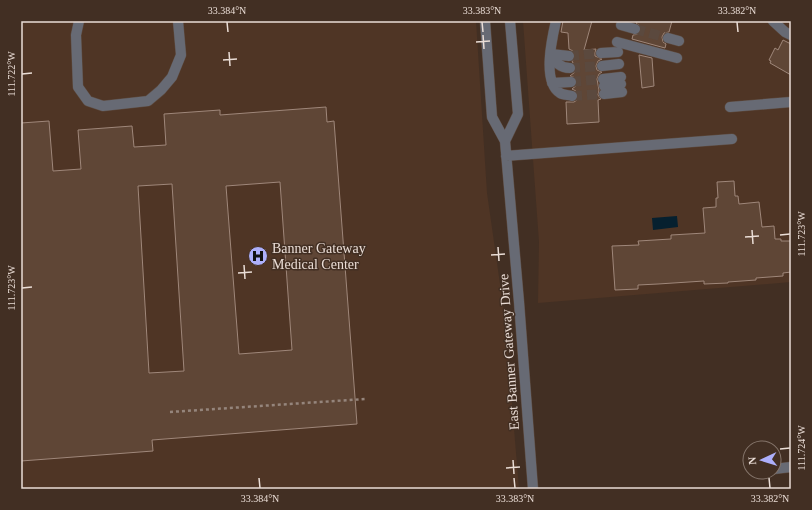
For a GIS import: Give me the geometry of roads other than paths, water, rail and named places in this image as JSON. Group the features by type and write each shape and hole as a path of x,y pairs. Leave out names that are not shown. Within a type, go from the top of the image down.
{"street":[{"path":"79,21 76,35 78,87 88,101 103,106 148,101 161,90 172,77 181,55 178,21"},
{"name":"East Banner Gateway Drive","path":"485,21 492,117 505,142 533,489"},
{"name":"East Banner Gateway Drive","path":"505,142 518,114 510,21"},
{"path":"555,86 572,89 559,92 555,86 550,73 551,45 556,21"},
{"path":"773,21 785,32 791,35"},
{"path":"621,25 635,29"},
{"path":"668,38 679,41"},
{"path":"601,53 617,47 677,58"},
{"path":"551,54 569,56"},
{"path":"551,54 559,66 570,68"},
{"path":"602,66 619,64"},
{"path":"604,86 621,84 604,86"},
{"path":"730,107 791,102"},
{"path":"506,156 732,139"}],"water":[{"path":"677,216 678,227 653,230 652,218"}],"tunnel":[{"path":"635,29 668,38"},
{"path":"569,56 601,53"},
{"path":"570,68 602,66"},
{"path":"571,82 603,79"},
{"path":"572,96 604,94"}],"place":[{"name":"Banner Gateway Medical Center","path":"258,256"}]}
